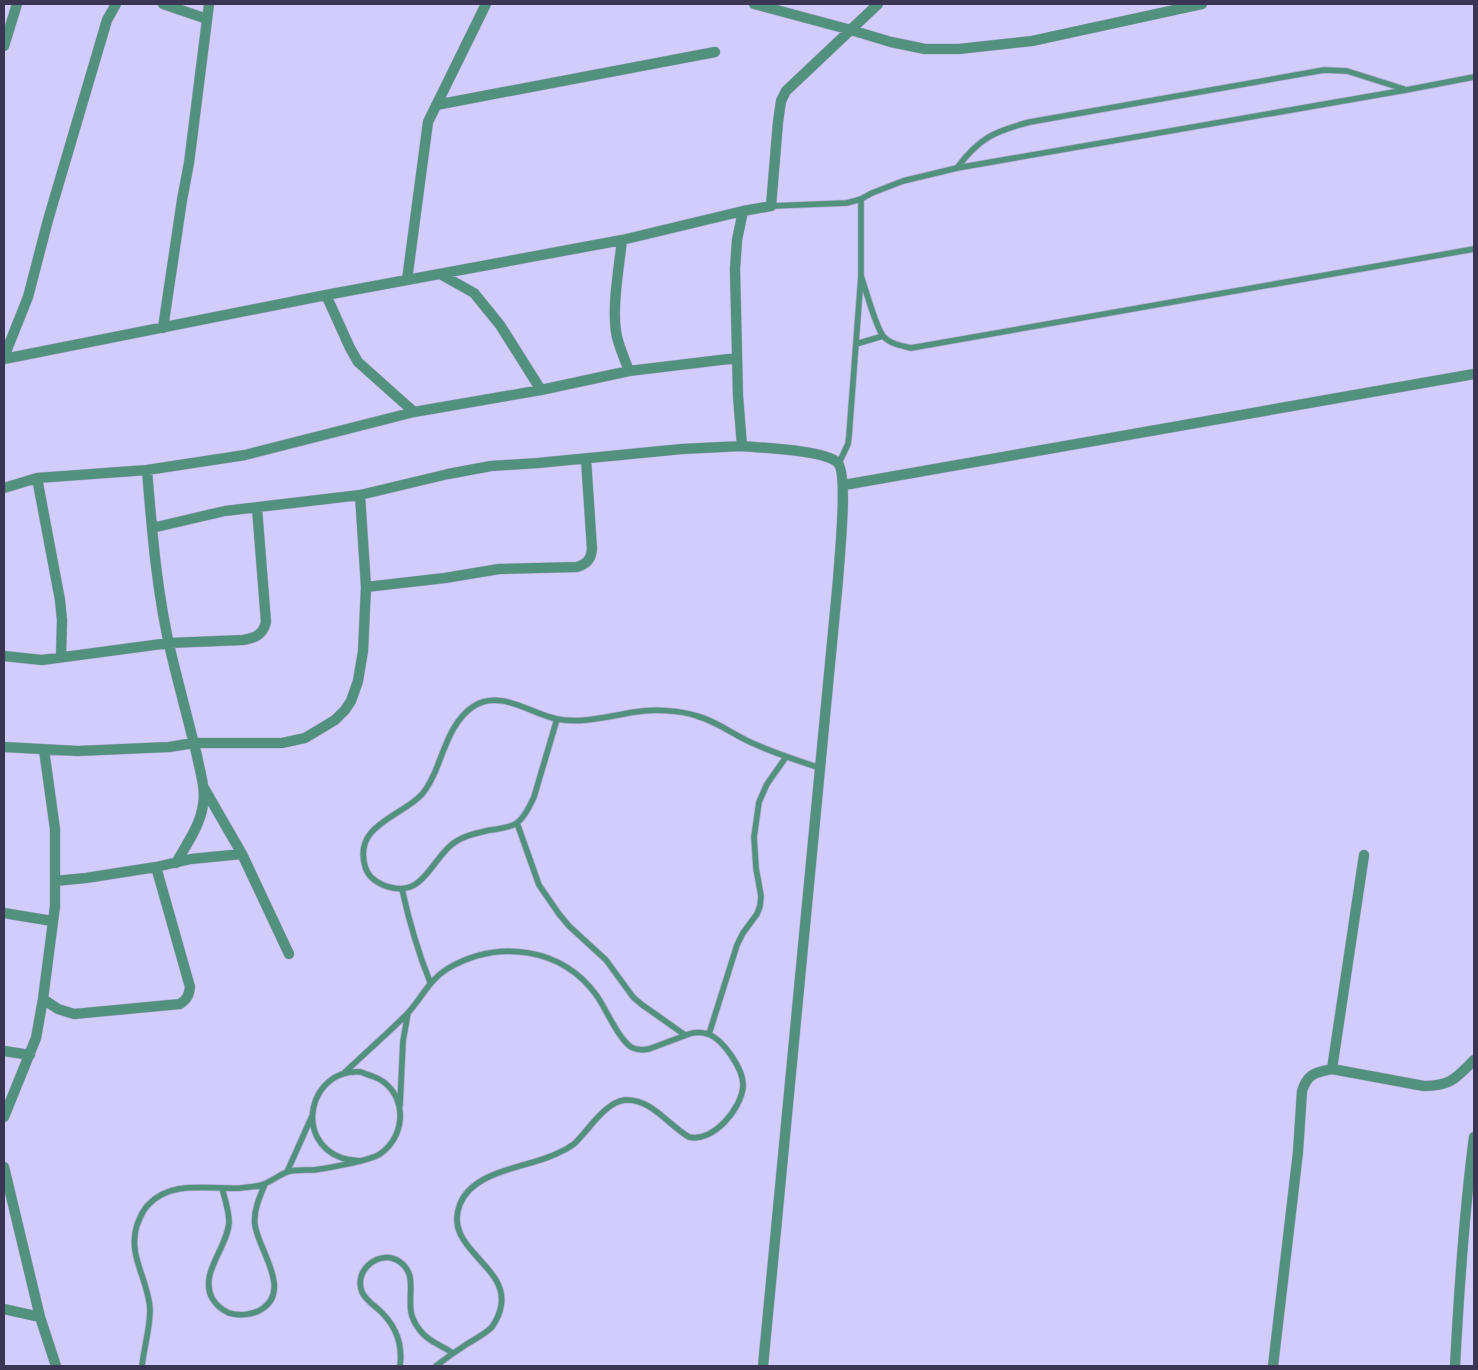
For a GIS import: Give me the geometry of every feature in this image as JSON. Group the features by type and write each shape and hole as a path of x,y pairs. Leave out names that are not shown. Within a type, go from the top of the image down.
{"street":[{"path":"4,46 17,4"},
{"path":"4,358 28,297 48,220 99,49 108,20 116,4"},
{"path":"163,4 208,19"},
{"path":"163,328 189,163 209,4"},
{"path":"407,280 425,133 428,122 486,4"},
{"path":"754,4 891,42 925,49 959,49 1032,41 1202,4"},
{"path":"4,358 622,240 771,206 777,131 781,101 786,91 878,4"},
{"path":"436,105 715,52"},
{"path":"742,446 738,396 735,269 737,240 743,212"},
{"path":"622,240 616,294 617,336 629,371"},
{"path":"440,274 474,293 500,325 541,390"},
{"path":"326,295 358,362 414,412"},
{"path":"4,488 38,478 147,470 245,455 414,412 541,390 629,371 737,358"},
{"path":"844,485 1474,374"},
{"path":"152,528 216,513 360,496 448,474 491,466 682,449 742,446 822,454 839,463 842,469 844,485 838,580 763,1366"},
{"path":"366,587 445,578 500,569 577,567 582,565 590,559 592,549 586,459"},
{"path":"147,470 161,604 204,787 204,804 200,818 176,863"},
{"path":"38,478 60,600 62,620 61,656"},
{"path":"4,747 78,751 169,747 194,743 292,742 305,738 335,720 351,701 358,681 364,652 366,587 360,496"},
{"path":"4,656 42,660 169,643 243,640 254,638 261,634 266,622 257,508"},
{"path":"4,1117 30,1055 38,1028 55,906 55,830 44,750"},
{"path":"204,787 242,854 289,954"},
{"path":"55,881 86,878 209,857 242,854"},
{"path":"1332,1069 1364,855"},
{"path":"43,999 58,1009 74,1014 180,1004 187,999 190,987 156,867"},
{"path":"4,913 52,921"},
{"path":"4,1051 30,1055"},
{"path":"1273,1366 1298,1152 1302,1092 1305,1082 1313,1074 1332,1069 1424,1086 1437,1086 1451,1082 1474,1060"},
{"path":"1455,1366 1458,1300 1468,1182 1474,1137"},
{"path":"4,1167 40,1317 56,1366"},
{"path":"4,1309 40,1317"}],"lane":[{"path":"957,168 965,157 986,138 1004,129 1030,122 1324,70 1347,71 1406,90"},
{"path":"771,206 847,203 903,181 957,168 1474,77"},
{"path":"839,463 848,444 849,436 861,276 861,199"},
{"path":"861,276 883,336 895,344 912,348 1474,249"},
{"path":"856,344 883,336"},
{"path":"557,719 534,797 529,808 517,823 459,839 445,851 417,884 410,888 389,887 371,877 364,865 364,848 368,837 378,824 421,796 432,779 453,728 462,716 477,704 488,701 512,703 557,719 577,721 649,710 696,715 757,745 820,768"},
{"path":"709,1034 737,945 760,906 761,896 756,868 754,837 759,802 767,784 786,756"},
{"path":"517,823 539,886 559,914 569,926 606,960 641,1004 684,1035"},
{"path":"402,889 412,931 430,982"},
{"path":"287,1172 312,1116 316,1098 326,1083 343,1074 408,1013 430,982 446,969 476,956 496,951 515,951 553,959 567,967 583,980 604,1006 623,1038 632,1048 649,1049 695,1032 709,1034 727,1050 741,1071 743,1086 741,1098 726,1120 712,1132 698,1138 689,1137 652,1108 637,1101 620,1101 604,1111 572,1145 546,1158 490,1176 470,1189 460,1204 458,1227 467,1245 498,1282 502,1289 502,1303 492,1326 436,1366"},
{"path":"142,1366 150,1310 134,1246 135,1232 148,1205 164,1192 206,1187 240,1188 265,1184 287,1172 315,1170 361,1161 378,1155 392,1143 400,1126 403,1041 408,1013"},
{"path":"343,1074 361,1072 379,1078 393,1091 400,1108"},
{"path":"312,1116 315,1134 326,1149 342,1159 361,1161"},
{"path":"222,1188 229,1223 208,1288 214,1302 220,1308 228,1312 247,1314 255,1313 264,1308 275,1288 274,1279 255,1224 258,1203 265,1184"},
{"path":"400,1366 399,1340 396,1330 382,1312 367,1300 362,1293 360,1284 364,1269 377,1259 392,1258 398,1260 407,1268 411,1282 411,1313 416,1325 427,1337 453,1353"}]}
